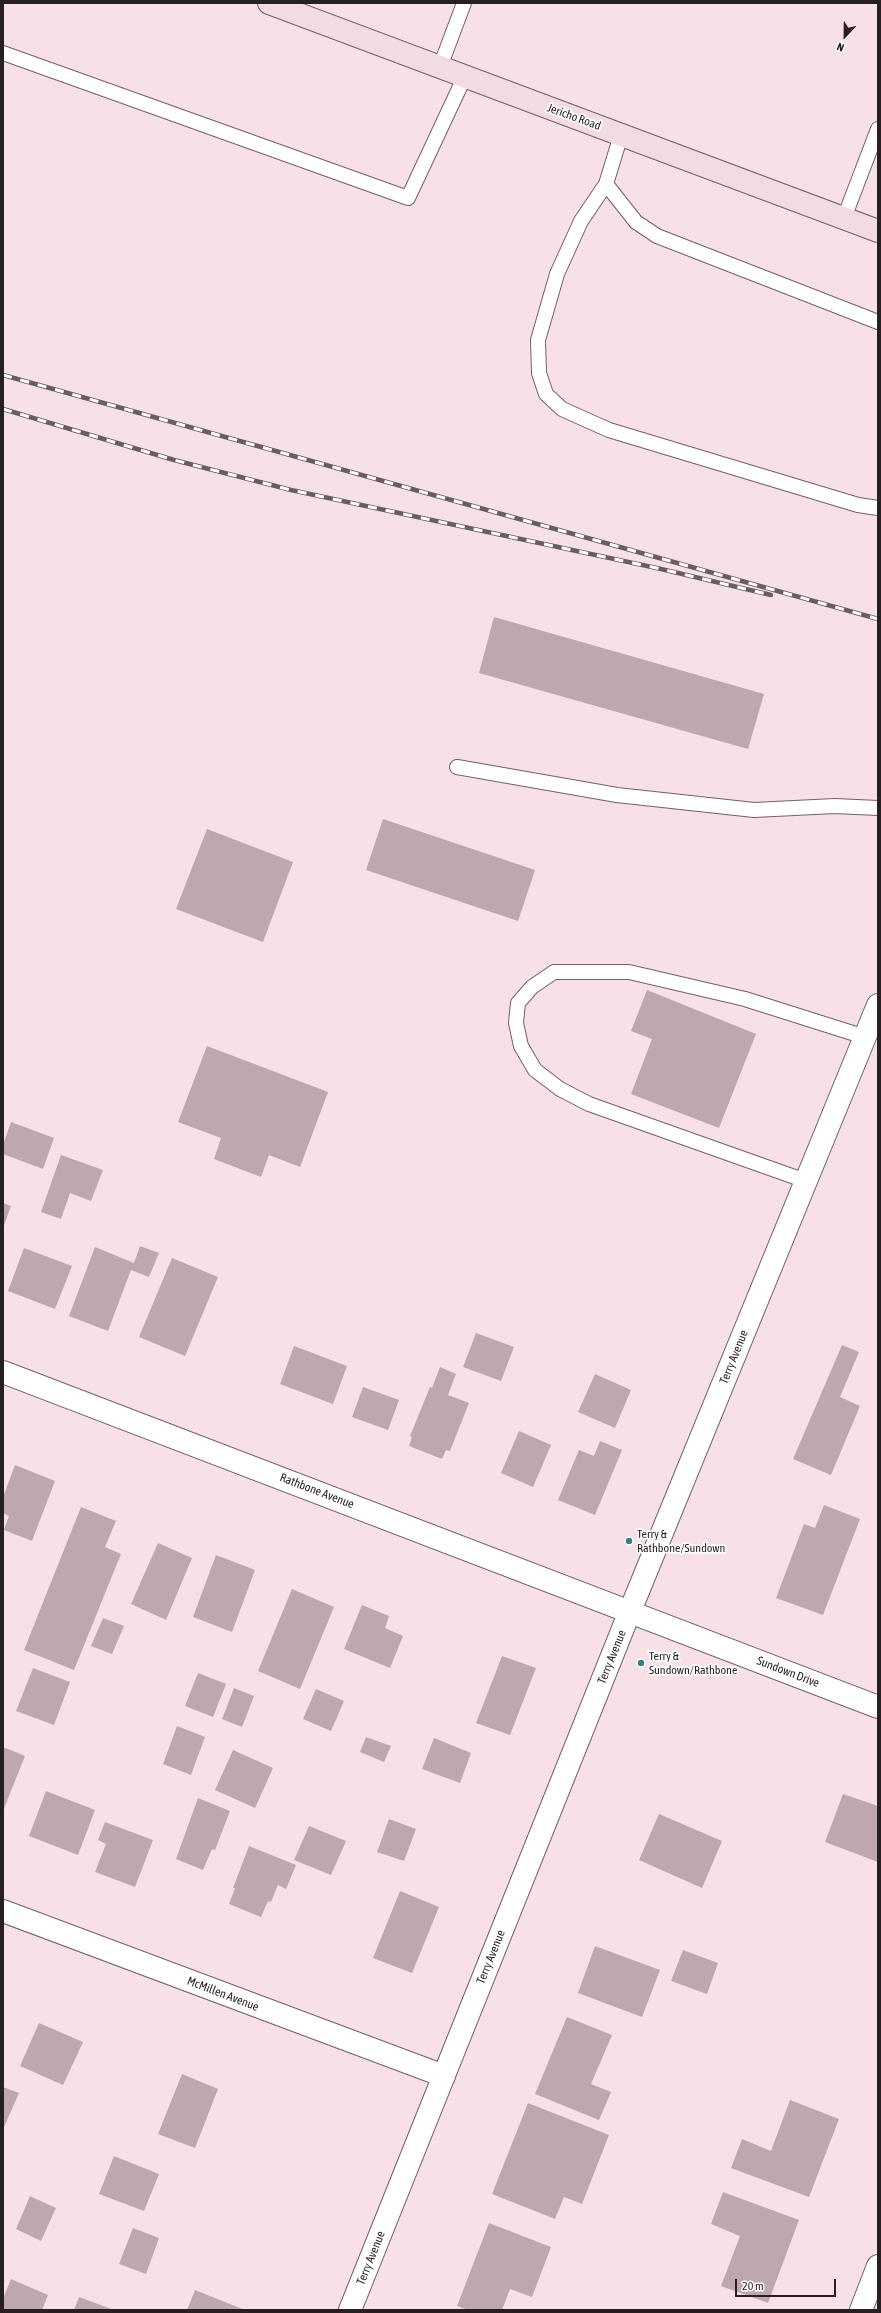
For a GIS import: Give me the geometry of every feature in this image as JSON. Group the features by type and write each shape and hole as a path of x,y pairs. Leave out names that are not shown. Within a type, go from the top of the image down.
{"main road":[{"name":"Jericho Road","path":"269,3 878,231"}],"street":[{"name":"Terry Avenue","path":"350,2310 630,1611 878,1005"},
{"name":"Rathbone Avenue","path":"3,1372 630,1611"},
{"name":"Sundown Drive","path":"630,1611 878,1707"},
{"name":"McMillen Avenue","path":"3,1911 444,2076"},
{"path":"861,2310 878,2266"}],"lane":[{"path":"440,67 464,3"},
{"path":"3,53 408,198 465,76"},
{"path":"844,218 878,129"},
{"path":"621,135 606,184 581,221 557,274 538,340 539,373 546,394 562,409 609,430 850,502 878,508"},
{"path":"606,184 636,222 658,236 878,322"},
{"path":"457,767 616,795 754,810 835,806 878,808"},
{"path":"806,1181 596,1107 560,1089 535,1070 521,1046 516,1022 518,1003 532,987 554,972 629,972 745,999 865,1037"}],"building":[{"path":"494,617 764,694 748,749 479,673"},
{"path":"383,819 535,870 518,921 366,870"},
{"path":"207,829 293,862 263,942 176,909"},
{"path":"647,990 756,1034 719,1128 631,1094 652,1039 631,1031"},
{"path":"207,1046 328,1092 300,1167 269,1155 261,1177 214,1159 221,1138 178,1122"},
{"path":"11,1122 54,1138 43,1169 3,1154 3,1145"},
{"path":"61,1155 103,1170 91,1201 70,1193 61,1219 41,1212"},
{"path":"3,1203 11,1206 3,1228"},
{"path":"140,1246 159,1253 149,1277 131,1270 108,1331 69,1316 95,1247 134,1263"},
{"path":"24,1248 72,1266 55,1309 8,1291"},
{"path":"172,1258 218,1277 185,1356 139,1337"},
{"path":"476,1333 514,1347 501,1381 463,1367"},
{"path":"842,1345 859,1352 840,1397 860,1406 831,1475 793,1459"},
{"path":"294,1346 347,1366 333,1404 280,1384"},
{"path":"440,1367 456,1374 448,1395 469,1403 450,1451 446,1450 442,1459 409,1446 412,1437 410,1436"},
{"path":"595,1374 631,1390 615,1428 578,1412"},
{"path":"363,1387 399,1400 388,1430 352,1417"},
{"path":"519,1431 551,1445 533,1487 501,1473"},
{"path":"600,1441 622,1450 595,1515 558,1500 579,1450 594,1456"},
{"path":"15,1465 55,1481 32,1541 4,1530 9,1516 3,1513 3,1497"},
{"path":"824,1505 860,1519 823,1615 776,1598 804,1524 815,1528"},
{"path":"81,1507 116,1521 105,1547 121,1554 74,1670 24,1650"},
{"path":"158,1543 192,1558 166,1620 131,1604"},
{"path":"216,1555 255,1570 232,1632 193,1617"},
{"path":"292,1589 334,1607 300,1689 258,1671"},
{"path":"362,1605 389,1616 385,1628 403,1636 390,1668 344,1649"},
{"path":"103,1618 124,1626 112,1654 91,1646"},
{"path":"502,1656 536,1668 510,1735 476,1723"},
{"path":"33,1668 70,1682 54,1725 16,1711"},
{"path":"198,1673 226,1684 213,1717 185,1706"},
{"path":"234,1688 254,1696 242,1727 222,1719"},
{"path":"316,1689 344,1701 331,1731 303,1719"},
{"path":"177,1726 205,1737 191,1775 163,1764"},
{"path":"366,1737 391,1746 384,1762 360,1752"},
{"path":"434,1738 471,1753 460,1783 422,1769"},
{"path":"3,1747 25,1756 3,1811"},
{"path":"233,1750 273,1768 255,1808 215,1790"},
{"path":"46,1791 95,1810 78,1855 29,1836"},
{"path":"843,1794 878,1806 878,1862 825,1842"},
{"path":"198,1798 230,1811 215,1850 212,1849 203,1870 176,1859"},
{"path":"659,1814 722,1841 702,1888 639,1860"},
{"path":"389,1819 416,1829 404,1861 377,1852"},
{"path":"105,1822 153,1840 135,1887 95,1872 106,1844 98,1840"},
{"path":"309,1826 346,1841 331,1875 294,1860"},
{"path":"249,1846 296,1865 286,1889 278,1885 271,1902 268,1901 261,1917 229,1904 235,1888 233,1888"},
{"path":"400,1891 439,1907 412,1973 373,1958"},
{"path":"595,1946 660,1970 642,2017 578,1993"},
{"path":"683,1950 718,1963 707,1994 671,1981"},
{"path":"567,2017 612,2035 591,2084 611,2092 599,2120 535,2094"},
{"path":"39,2023 83,2042 63,2085 20,2066"},
{"path":"182,2074 218,2089 195,2148 158,2134"},
{"path":"3,2087 19,2093 4,2127 3,2126"},
{"path":"790,2100 839,2119 809,2197 731,2168 742,2139 771,2151"},
{"path":"528,2103 609,2135 582,2204 564,2197 555,2219 492,2194"},
{"path":"114,2156 159,2174 144,2211 99,2194"},
{"path":"723,2192 799,2220 768,2303 721,2286 740,2236 711,2224"},
{"path":"30,2196 56,2208 41,2241 16,2229"},
{"path":"489,2223 551,2247 532,2297 510,2289 502,2310 468,2310 457,2306"},
{"path":"133,2228 159,2238 146,2274 119,2264"},
{"path":"11,2279 48,2295 42,2310 3,2310 3,2299"},
{"path":"195,2290 245,2310 187,2310"},
{"path":"79,2297 114,2310 74,2310"}],"railway":[{"path":"3,375 878,619"},
{"path":"3,409 174,460 291,490 661,569 771,595"}],"place":[{"name":"Terry & Rathbone/Sundown","path":"629,1541"},
{"name":"Terry & Sundown/Rathbone","path":"641,1663"}]}
